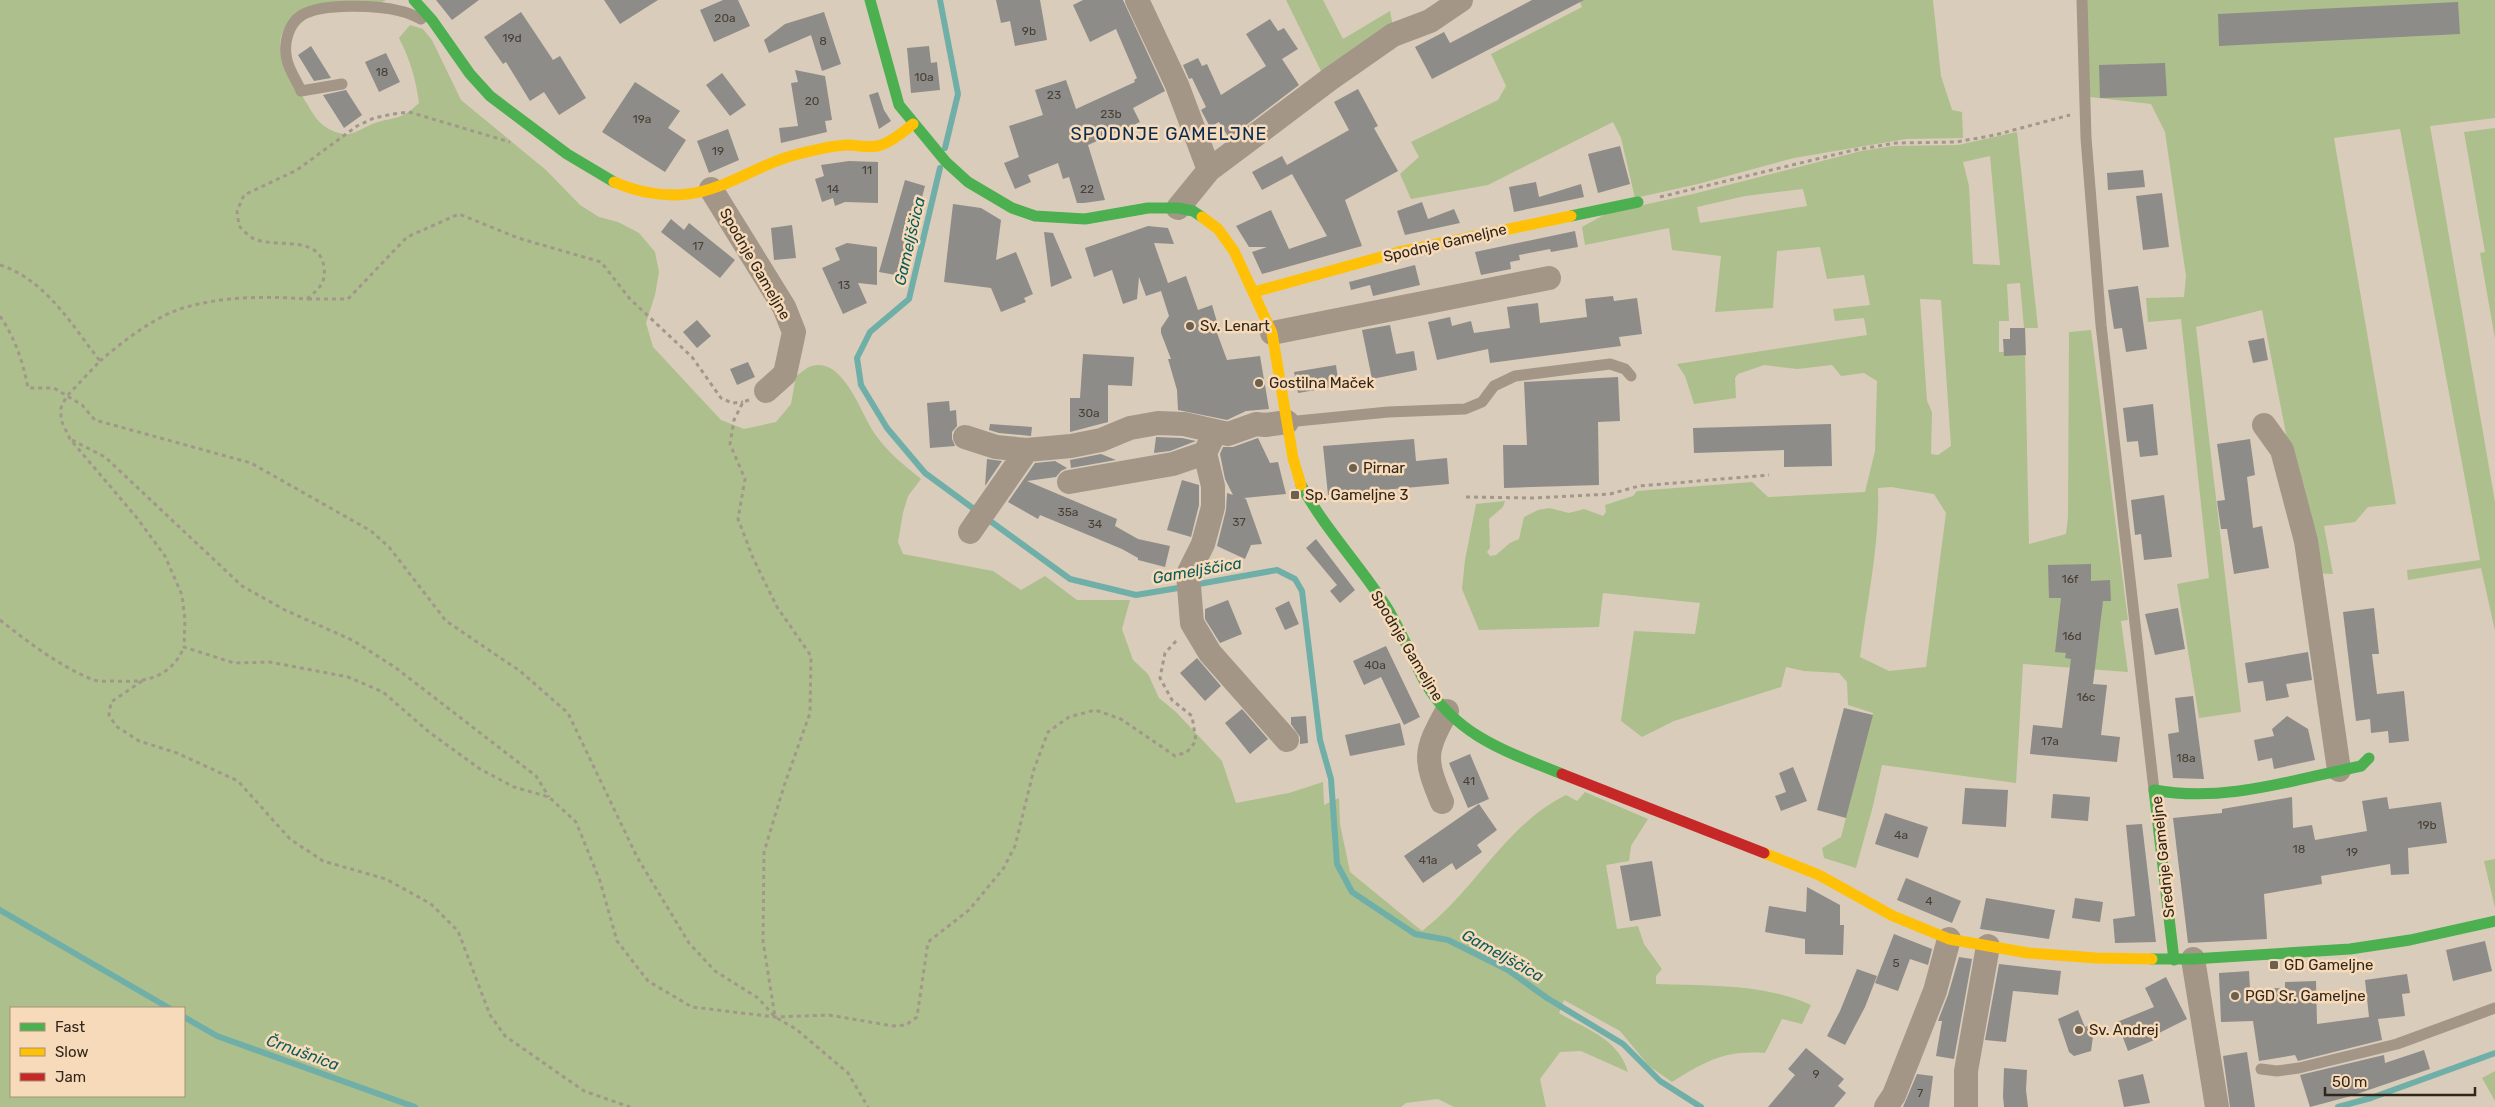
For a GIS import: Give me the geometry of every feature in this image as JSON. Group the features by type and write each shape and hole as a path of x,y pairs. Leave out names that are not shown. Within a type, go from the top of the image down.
{"street":[{"path":"414,0 437,26 478,84 494,100 564,151 575,162 624,187 646,193 689,194 711,189 787,158 849,145 872,148 893,140 913,124"},
{"name":"Spodnje Gameljne","path":"870,0 891,81 900,105 926,140 968,182 1012,208 1035,216 1086,218 1148,208 1178,208 1193,211 1218,229 1234,251 1272,333 1293,458 1300,484 1316,513 1386,606 1427,685 1446,712 1472,734 1492,746 1590,783 1743,846 1819,874 1893,916 1949,940"},
{"path":"1137,0 1177,85 1209,170"},
{"path":"1178,208 1209,170 1330,79 1393,35 1430,21 1461,0"},
{"name":"Spodnje Gameljne","path":"711,189 784,307 794,332 785,374 766,392"},
{"name":"Spodnje Gameljne","path":"1254,292 1399,252 1638,202"},
{"path":"1272,333 1550,278"},
{"path":"965,437 996,446 1026,450 1101,440 1130,428 1158,423 1184,424 1228,434 1256,424 1265,426 1287,422"},
{"path":"2264,425 2282,450 2306,541 2339,770"},
{"path":"1215,432 1205,453 1213,486 1213,507 1189,585 1192,622 1210,653 1287,740"},
{"path":"973,528 1026,450"},
{"path":"1069,482 1173,464 1205,453"},
{"name":"Spodnje Gameljne","path":"1442,802 1428,766 1430,740 1446,712"},
{"name":"Srednje Gameljne","path":"2217,1107 2184,960 2154,790 2172,795 2233,792 2361,766 2369,758"},
{"path":"1886,1107 1894,1095 1935,991 1949,940 2028,953 2096,958 2184,960 2350,949 2410,940 2495,921"},
{"path":"1966,1107 1966,1071 1988,946"}],"lane":[{"path":"2082,0 2086,112 2101,325 2154,790"},
{"path":"342,84 301,91 287,60 286,46 289,31 303,15 335,8 381,7 402,11 437,26"},
{"path":"1287,422 1388,412 1465,409 1482,402 1494,386 1514,376 1610,364 1625,370 1631,376"},
{"path":"2261,1069 2277,1071 2300,1068 2397,1044 2495,1008"}],"path":[{"path":"307,299 324,283 324,262 319,252 308,246 255,240 245,233 239,226 237,211 244,195 297,170 357,126 374,118 393,114 409,112 511,143"},
{"path":"1638,202 1854,150 1896,143 1956,142 2086,112"},
{"path":"630,1107 584,1091 505,1036 490,1015 458,931 431,904 386,879 323,861 290,839 238,781 178,753 139,741 116,726 108,715 111,702 142,681 157,676 178,661 184,647 185,620 182,595 165,556 137,518 70,440 61,420 61,408 66,397 100,361 129,336 180,309 237,298 348,299 407,237 459,214 518,238 600,262 630,299 692,357 722,398 732,403 743,402 766,392"},
{"path":"0,265 14,270 43,289 100,361"},
{"path":"0,316 10,330 23,364 28,388 54,388 82,405 96,420 251,463 371,531 389,547 446,621 520,671 568,713 637,857 689,943 715,971 758,998 775,1017 796,1029 848,1072 868,1107"},
{"path":"743,402 734,420 730,444 745,479 738,519 753,558 777,607 811,656 810,713 784,786 764,852 763,941 775,1017"},
{"path":"70,440 105,457 242,586 285,610 354,641 396,668 536,776 549,798 576,822 600,881 617,942 648,981 692,1007 775,1017 829,1015 893,1026 906,1026 917,1017 928,942 968,910 1003,869 1015,846 1034,769 1048,732 1069,717 1095,710 1121,719 1175,756 1187,752 1196,741 1192,716 1172,700 1160,678 1165,653 1192,622"},
{"path":"1466,497 1534,498 1610,494 1639,486 1769,475"},
{"path":"0,620 37,649 92,680 142,681"},
{"path":"184,647 234,663 270,662 348,677 383,692 429,732 480,769 514,787 549,798"}],"green space":[{"path":"0,0 386,0 369,4 322,6 301,11 283,31 280,51 283,62 309,108 322,124 334,131 351,134 375,123 403,115 413,109 419,103 416,86 412,70 399,38 410,25 423,29 432,40 461,100 546,170 580,205 599,217 618,222 639,233 655,252 659,272 655,295 646,323 653,347 721,420 744,429 776,422 791,404 796,376 812,366 823,366 833,370 850,390 880,441 896,458 921,479 908,496 903,513 898,542 903,554 993,571 1021,590 1045,576 1077,600 1130,600 1122,629 1133,660 1148,674 1159,698 1176,712 1222,761 1236,803 1289,793 1323,782 1324,805 1339,798 1340,824 1350,872 1422,931 1441,915 1525,823 1544,808 1566,795 1577,801 1585,792 1648,819 1631,846 1629,861 1606,865 1617,929 1638,926 1644,944 1662,969 1656,976 1656,984 1754,989 1792,998 1811,1005 1802,1024 1782,1019 1765,1053 1738,1053 1716,1058 1672,1082 1649,1066 1620,1031 1564,1000 1559,1013 1609,1043 1623,1060 1628,1072 1581,1051 1560,1052 1540,1079 1546,1107 1454,1107 1438,1099 1406,1103 1401,1107 0,1107"},
{"path":"1286,0 1323,0 1343,39 1390,11 1393,26 1322,73"},
{"path":"1579,0 1933,0 1941,76 1952,110 1962,112 1963,138 1906,139 1794,158 1698,184 1635,198 1621,138 1613,122 1488,185 1411,199 1400,174 1419,157 1411,142 1498,100 1506,86 1491,54 1582,7"},
{"path":"2085,0 2495,0 2495,118 2430,126 2495,502 2495,631 2481,568 2408,580 2407,570 2480,560 2400,129 2334,138 2396,504 2368,507 2355,522 2324,526 2333,574 2313,573 2262,310 2196,327 2241,712 2199,718 2177,584 2209,578 2181,319 2148,322 2146,298 2184,297 2186,276 2165,132 2151,104 2090,97"},
{"path":"2495,128 2495,339 2480,253 2485,252 2464,132"},
{"path":"2017,132 2038,328 2024,328 2020,283 2007,284 2009,321 1999,321 1999,352 2025,352 2029,544 2066,534 2068,517 2069,332 2091,330 2128,620 2121,621 2128,672 2023,664 2016,783 1882,765 1856,868 1824,858 1822,848 1841,837 1873,713 1848,705 1847,682 1839,673 1804,671 1786,667 1781,687 1674,721 1642,737 1621,721 1634,631 1695,634 1700,603 1603,593 1599,627 1479,630 1462,589 1465,560 1476,504 1505,501 1503,507 1489,519 1490,548 1487,552 1490,556 1496,555 1510,543 1519,539 1524,517 1538,510 1549,508 1569,513 1584,509 1603,516 1606,512 1605,505 1633,496 1637,491 1752,482 1768,497 1865,492 1875,451 1877,381 1864,373 1841,376 1832,365 1797,369 1764,365 1738,374 1735,378 1736,398 1694,404 1685,376 1677,364 1867,335 1864,318 1835,321 1833,309 1870,305 1864,275 1827,279 1820,247 1777,251 1773,308 1715,312 1721,256 1672,250 1669,228 1585,245 1582,227 1607,213 1693,194 1861,151 1893,146 1958,145","holes":["1990,156 2000,265 1973,264 1969,186 1963,162","1803,189 1807,206 1700,223 1697,207 1745,196","1920,299 1941,300 1951,446 1938,455 1931,454 1932,412 1927,401","1891,487 1934,494 1946,513 1926,667 1889,671 1860,657 1875,551 1878,488"]},
{"path":"2495,859 2495,908 2484,861"},
{"path":"2495,1071 2495,1101 2482,1078"}],"building":[{"path":"436,0 479,0 452,20"},
{"path":"604,0 658,0 620,24"},
{"path":"723,0 738,0 750,26 714,42 700,10"},
{"path":"996,0 1040,0 1047,40 1015,46 1010,21 1001,23"},
{"path":"1083,0 1123,0 1165,91 1133,108 1140,122 1088,145 1105,200 1077,203 1069,177 1063,179 1058,163 1028,175 1031,182 1015,189 1004,163 1019,157 1009,126 1043,115 1035,90 1066,80 1076,109 1135,82 1134,80 1137,78 1116,29 1090,42 1073,5"},
{"path":"1532,0 1584,0 1432,79 1415,47 1444,32 1450,43"},
{"path":"2458,2 2460,34 2219,46 2218,14"},
{"path":"521,12 553,60 560,56 586,98 559,115 544,92 530,101 506,62 503,64 484,37"},
{"path":"824,12 841,64 822,71 811,35 769,53 764,40 785,24"},
{"path":"1270,19 1278,31 1284,28 1298,49 1282,59 1299,85 1229,138 1219,122 1210,127 1201,110 1206,107 1192,78 1189,79 1183,65 1198,58 1202,66 1207,64 1221,95 1266,66 1246,34"},
{"path":"311,46 331,78 314,81 298,55"},
{"path":"929,46 931,63 937,62 940,90 911,93 907,48"},
{"path":"386,53 400,82 379,92 365,62"},
{"path":"2165,63 2167,96 2100,98 2099,65"},
{"path":"795,70 825,76 832,120 825,121 827,132 781,143 779,128 798,126 791,83 798,82"},
{"path":"722,73 746,105 730,116 706,85"},
{"path":"635,82 680,111 668,128 686,140 665,172 602,132"},
{"path":"1358,89 1378,126 1374,128 1398,171 1345,200 1362,246 1262,274 1252,252 1267,247 1249,247 1236,226 1271,210 1289,249 1327,236 1292,174 1262,190 1252,172 1282,156 1287,165 1349,130 1334,102"},
{"path":"346,90 362,115 344,128 323,95"},
{"path":"878,92 884,110 891,121 879,129 869,95"},
{"path":"728,129 739,160 709,173 697,141"},
{"path":"1620,146 1630,184 1598,193 1588,154"},
{"path":"849,161 878,162 878,203 845,202 835,206 833,198 822,202 815,179 824,176 821,165"},
{"path":"2143,170 2145,187 2108,190 2107,173"},
{"path":"905,180 925,186 911,239 906,238 901,276 879,272"},
{"path":"1536,182 1539,197 1581,184 1584,197 1514,212 1509,187"},
{"path":"2162,193 2169,247 2143,250 2136,196"},
{"path":"1422,202 1428,219 1454,209 1460,223 1405,235 1397,211"},
{"path":"953,204 981,208 1001,220 996,260 1016,252 1033,294 1024,298 1026,302 1001,312 991,288 944,282"},
{"path":"671,219 684,230 689,223 735,260 720,278 661,232"},
{"path":"792,225 796,258 774,260 771,228"},
{"path":"1148,226 1168,228 1174,244 1154,243 1168,283 1186,276 1198,310 1212,305 1220,332 1217,333 1227,360 1260,356 1269,409 1246,411 1227,420 1178,410 1177,390 1168,359 1171,359 1161,333 1161,328 1169,316 1161,291 1146,296 1139,277 1137,299 1123,304 1112,270 1094,277 1085,248"},
{"path":"1575,231 1578,247 1551,252 1550,249 1519,255 1520,260 1510,262 1511,269 1481,275 1475,252"},
{"path":"1044,232 1053,233 1072,278 1051,287"},
{"path":"847,243 877,247 877,285 858,283 867,303 843,314 822,268 840,260 835,248"},
{"path":"1415,265 1420,285 1373,296 1370,285 1351,290 1349,282"},
{"path":"2138,286 2147,349 2126,352 2122,328 2114,329 2108,290"},
{"path":"1613,296 1614,301 1637,298 1642,334 1619,337 1621,346 1490,363 1488,349 1437,360 1428,322 1450,317 1452,326 1471,321 1474,333 1510,328 1507,307 1538,303 1540,323 1587,317 1585,299"},
{"path":"697,320 711,336 697,348 683,332"},
{"path":"1390,325 1396,354 1414,351 1417,370 1372,379 1362,330"},
{"path":"2010,328 2025,328 2026,355 2004,356 2003,339 2010,339"},
{"path":"2264,338 2268,360 2253,363 2248,341"},
{"path":"1083,354 1134,357 1132,386 1108,385 1108,422 1070,432 1070,398 1080,398"},
{"path":"748,362 755,377 737,385 730,369"},
{"path":"1336,365 1339,386 1298,393 1294,372"},
{"path":"1618,377 1620,421 1598,422 1599,485 1504,488 1503,445 1527,445 1524,382"},
{"path":"949,401 950,411 956,410 957,426 952,432 955,446 930,448 927,403"},
{"path":"2153,404 2158,455 2140,457 2138,441 2127,442 2123,408"},
{"path":"990,424 1032,427 1031,436 999,433 989,430"},
{"path":"1831,424 1832,466 1784,467 1784,450 1694,453 1693,428"},
{"path":"1156,437 1182,438 1196,441 1170,451 1154,453"},
{"path":"1258,438 1270,463 1278,462 1286,494 1244,498 1262,544 1251,545 1245,559 1217,546 1226,510 1227,493 1233,495 1225,479 1220,454 1223,447 1233,447"},
{"path":"1414,439 1416,461 1447,458 1449,484 1328,495 1323,446"},
{"path":"2250,439 2255,475 2247,477 2253,528 2262,526 2269,568 2234,574 2227,529 2221,529 2217,501 2225,500 2217,444"},
{"path":"1101,454 1116,460 1071,468 1070,460"},
{"path":"987,459 1002,461 985,486"},
{"path":"1055,461 1067,468 1056,477 1027,481 1117,519 1115,526 1138,539 1170,546 1165,567 1138,560 1138,558 1122,549 1040,515 1038,519 1008,502 1035,463"},
{"path":"1182,480 1199,485 1199,505 1191,537 1167,530"},
{"path":"2164,495 2172,557 2144,560 2141,534 2135,535 2131,500"},
{"path":"1316,539 1355,590 1340,603 1330,591 1337,585 1306,548"},
{"path":"2091,564 2091,581 2110,580 2111,601 2103,601 2093,684 2107,685 2101,735 2120,737 2117,762 2030,754 2033,725 2062,728 2071,659 2065,658 2066,653 2055,652 2061,598 2049,598 2048,565"},
{"path":"1228,600 1242,634 1220,643 1205,619 1205,609"},
{"path":"1289,601 1299,624 1285,630 1275,608"},
{"path":"2178,608 2185,649 2155,655 2145,614"},
{"path":"2374,608 2379,654 2372,654 2377,694 2404,691 2409,741 2389,743 2388,731 2371,733 2370,719 2356,721 2343,612"},
{"path":"1386,646 1420,717 1404,725 1381,677 1364,685 1353,661"},
{"path":"2308,652 2312,680 2286,684 2289,697 2266,701 2263,681 2248,683 2245,663"},
{"path":"1197,658 1221,686 1205,701 1180,673"},
{"path":"2193,696 2204,779 2173,778 2168,734 2179,732 2175,698"},
{"path":"1844,708 1873,715 1846,818 1817,810"},
{"path":"1242,709 1268,739 1250,754 1225,723"},
{"path":"1306,716 1308,743 1300,744 1300,737 1291,724 1291,717"},
{"path":"2287,716 2308,729 2315,760 2274,769 2272,758 2258,761 2254,740 2274,736 2272,729"},
{"path":"1400,723 1405,745 1350,756 1345,735"},
{"path":"1470,754 1489,799 1468,808 1449,763"},
{"path":"1793,767 1807,801 1781,811 1775,796 1786,792 1779,773"},
{"path":"1965,788 2008,790 2006,827 1962,824"},
{"path":"2053,794 2090,797 2088,821 2051,818"},
{"path":"2292,797 2293,828 2312,825 2315,840 2367,831 2362,801 2387,797 2389,809 2441,802 2447,843 2408,848 2409,874 2391,875 2390,864 2321,876 2322,884 2264,894 2267,939 2188,943 2173,818 2222,813 2222,809"},
{"path":"1479,804 1497,830 1477,845 1482,852 1456,870 1452,863 1423,883 1404,856"},
{"path":"1885,813 1928,827 1918,858 1875,844"},
{"path":"2142,824 2156,942 2115,943 2113,919 2135,916 2126,825"},
{"path":"1652,861 1661,916 1630,921 1620,866"},
{"path":"1906,878 1961,901 1952,923 1897,900"},
{"path":"1807,887 1840,905 1840,925 1844,925 1843,955 1805,954 1805,939 1765,932 1769,906 1806,912"},
{"path":"1986,898 2055,910 2049,939 1980,929"},
{"path":"2075,898 2103,902 2100,922 2072,918"},
{"path":"1894,934 1932,949 1928,965 1910,959 1898,991 1875,983"},
{"path":"2485,941 2492,971 2453,981 2446,950"},
{"path":"1959,957 1972,959 1954,1059 1936,1056 1942,1021 1938,1021"},
{"path":"1999,964 2061,971 2058,995 2013,991 2006,1042 1985,1040"},
{"path":"1857,969 1877,976 1865,1007 1845,1045 1827,1036 1840,1011"},
{"path":"2249,971 2250,989 2285,988 2285,982 2316,981 2317,1024 2369,1017 2365,980 2407,974 2410,993 2402,994 2405,1016 2378,1019 2382,1040 2298,1061 2295,1055 2259,1061 2253,1021 2221,1022 2219,973"},
{"path":"2166,977 2187,1019 2157,1034 2159,1038 2128,1051 2117,1022 2154,1007 2145,988"},
{"name":"Sv. Andrej","path":"2078,1010 2085,1027 2095,1022 2091,1051 2074,1056 2069,1052 2058,1019"},
{"path":"1806,1048 1844,1079 1838,1086 1846,1093 1834,1107 1768,1107 1795,1075 1788,1069"},
{"path":"2424,1050 2430,1069 2351,1096 2310,1107 2300,1075 2384,1055 2385,1063"},
{"path":"2247,1052 2255,1107 2230,1107 2223,1056"},
{"path":"2004,1068 2027,1070 2026,1090 2028,1107 2004,1107"},
{"path":"1917,1074 1933,1076 1929,1107 1903,1107"},
{"path":"2143,1074 2150,1103 2124,1107 2118,1080"}],"waterway":[{"name":"Gameljščica","path":"940,0 958,94 945,148"},
{"name":"Gameljščica","path":"940,168 909,299 870,332 857,358 861,385 887,428 925,473 978,512"},
{"name":"Gameljščica","path":"986,518 1070,579 1136,595 1184,587"},
{"name":"Gameljščica","path":"1193,585 1277,570 1295,579 1302,591 1320,740 1331,779 1337,864 1352,892 1415,934 1448,940 1508,970 1547,998 1623,1044 1660,1081 1701,1107"},
{"name":"Črnušnica","path":"0,910 167,1007"},
{"name":"Črnušnica","path":"185,1018 217,1036 415,1107"},
{"name":"Gameljščica","path":"2338,1107 2371,1098 2495,1053"}],"traffic: fast":[{"path":"414,0 432,20 470,74 490,96 567,154 614,182"},
{"path":"870,0 899,105 946,162 968,182 1012,208 1035,216 1085,219 1148,208 1178,208 1193,211 1202,217"},
{"path":"1571,216 1638,202"},
{"path":"1301,485 1331,532 1386,606 1426,684 1439,702 1453,717 1486,741 1562,774"},
{"path":"2174,960 2154,790 2206,794 2232,792 2361,766 2369,758"},
{"path":"2152,959 2193,959 2350,949 2410,940 2495,921"}],"traffic: slow":[{"path":"614,182 632,189 659,194 678,195 701,192 727,183 778,160 805,152 840,146 869,147 881,145 894,139 913,124"},
{"path":"1254,292 1399,252 1571,216"},
{"path":"1202,217 1218,229 1234,251 1272,333 1293,458 1301,485"},
{"path":"1764,853 1819,875 1893,916 1949,939 2028,953 2097,958 2152,959"}],"traffic: jam":[{"path":"1562,774 1764,853"}],"place":[{"name":"Sv. Lenart","path":"1190,326"},
{"name":"Gostilna Maček","path":"1259,383"},
{"name":"Pirnar","path":"1353,468"},
{"name":"Sp. Gameljne 3","path":"1295,495"},
{"name":"GD Gameljne","path":"2274,965"},
{"name":"PGD Sr. Gameljne","path":"2235,996"},
{"name":"Sv. Andrej","path":"2079,1030"}],"district":[{"name":"SPODNJE GAMELJNE","path":"1169,134"}]}
